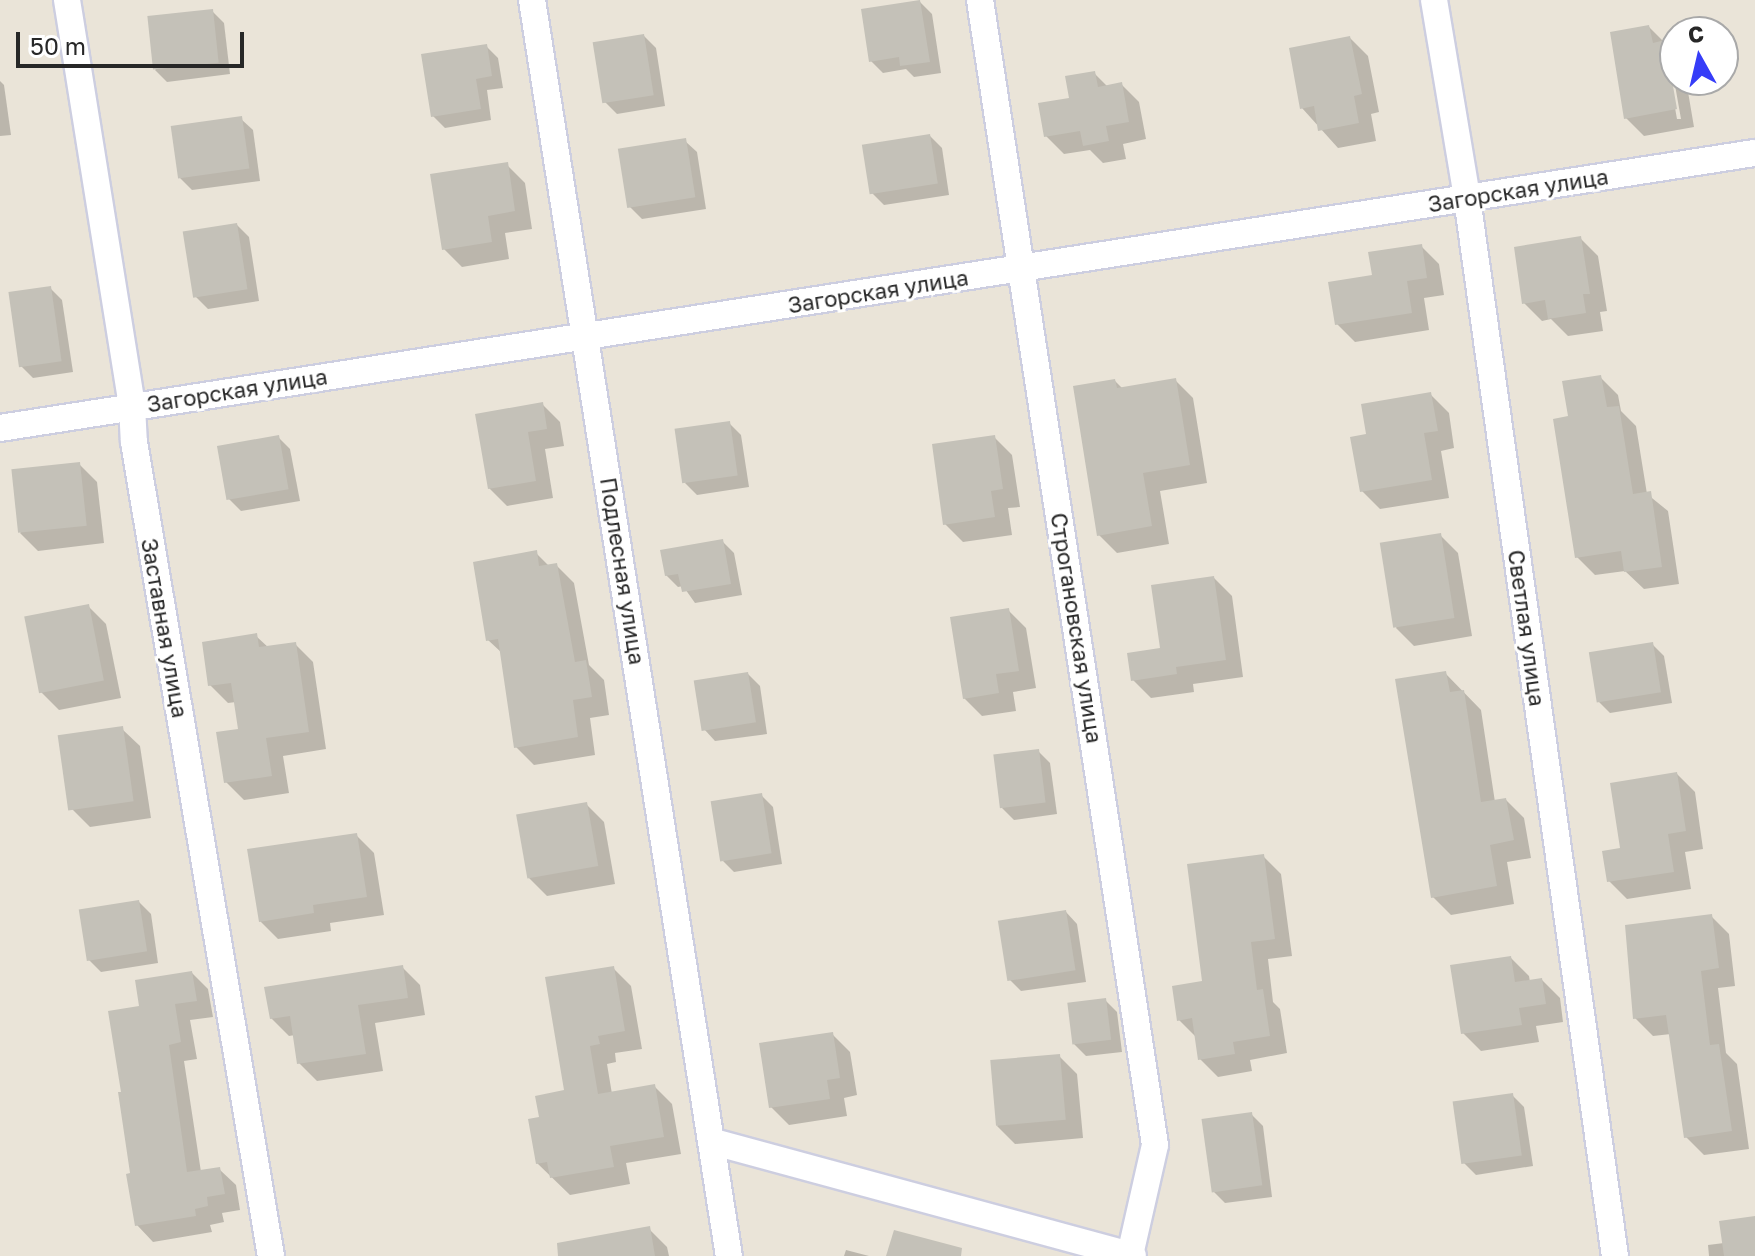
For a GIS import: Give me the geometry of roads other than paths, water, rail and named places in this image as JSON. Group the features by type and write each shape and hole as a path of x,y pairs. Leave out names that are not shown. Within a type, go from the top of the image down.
{"street":[{"name":"Заставная улица","path":"67,0 132,406 134,442 271,1256"},
{"name":"Подлесная улица","path":"532,0 714,1142 729,1256"},
{"name":"Строгановская улица","path":"980,0 1155,1145 1132,1256"},
{"name":"Светлая улица","path":"1434,0 1467,198 1615,1256"},
{"name":"Загорская улица","path":"0,428 1755,153"},
{"path":"714,1142 1132,1256"}]}
